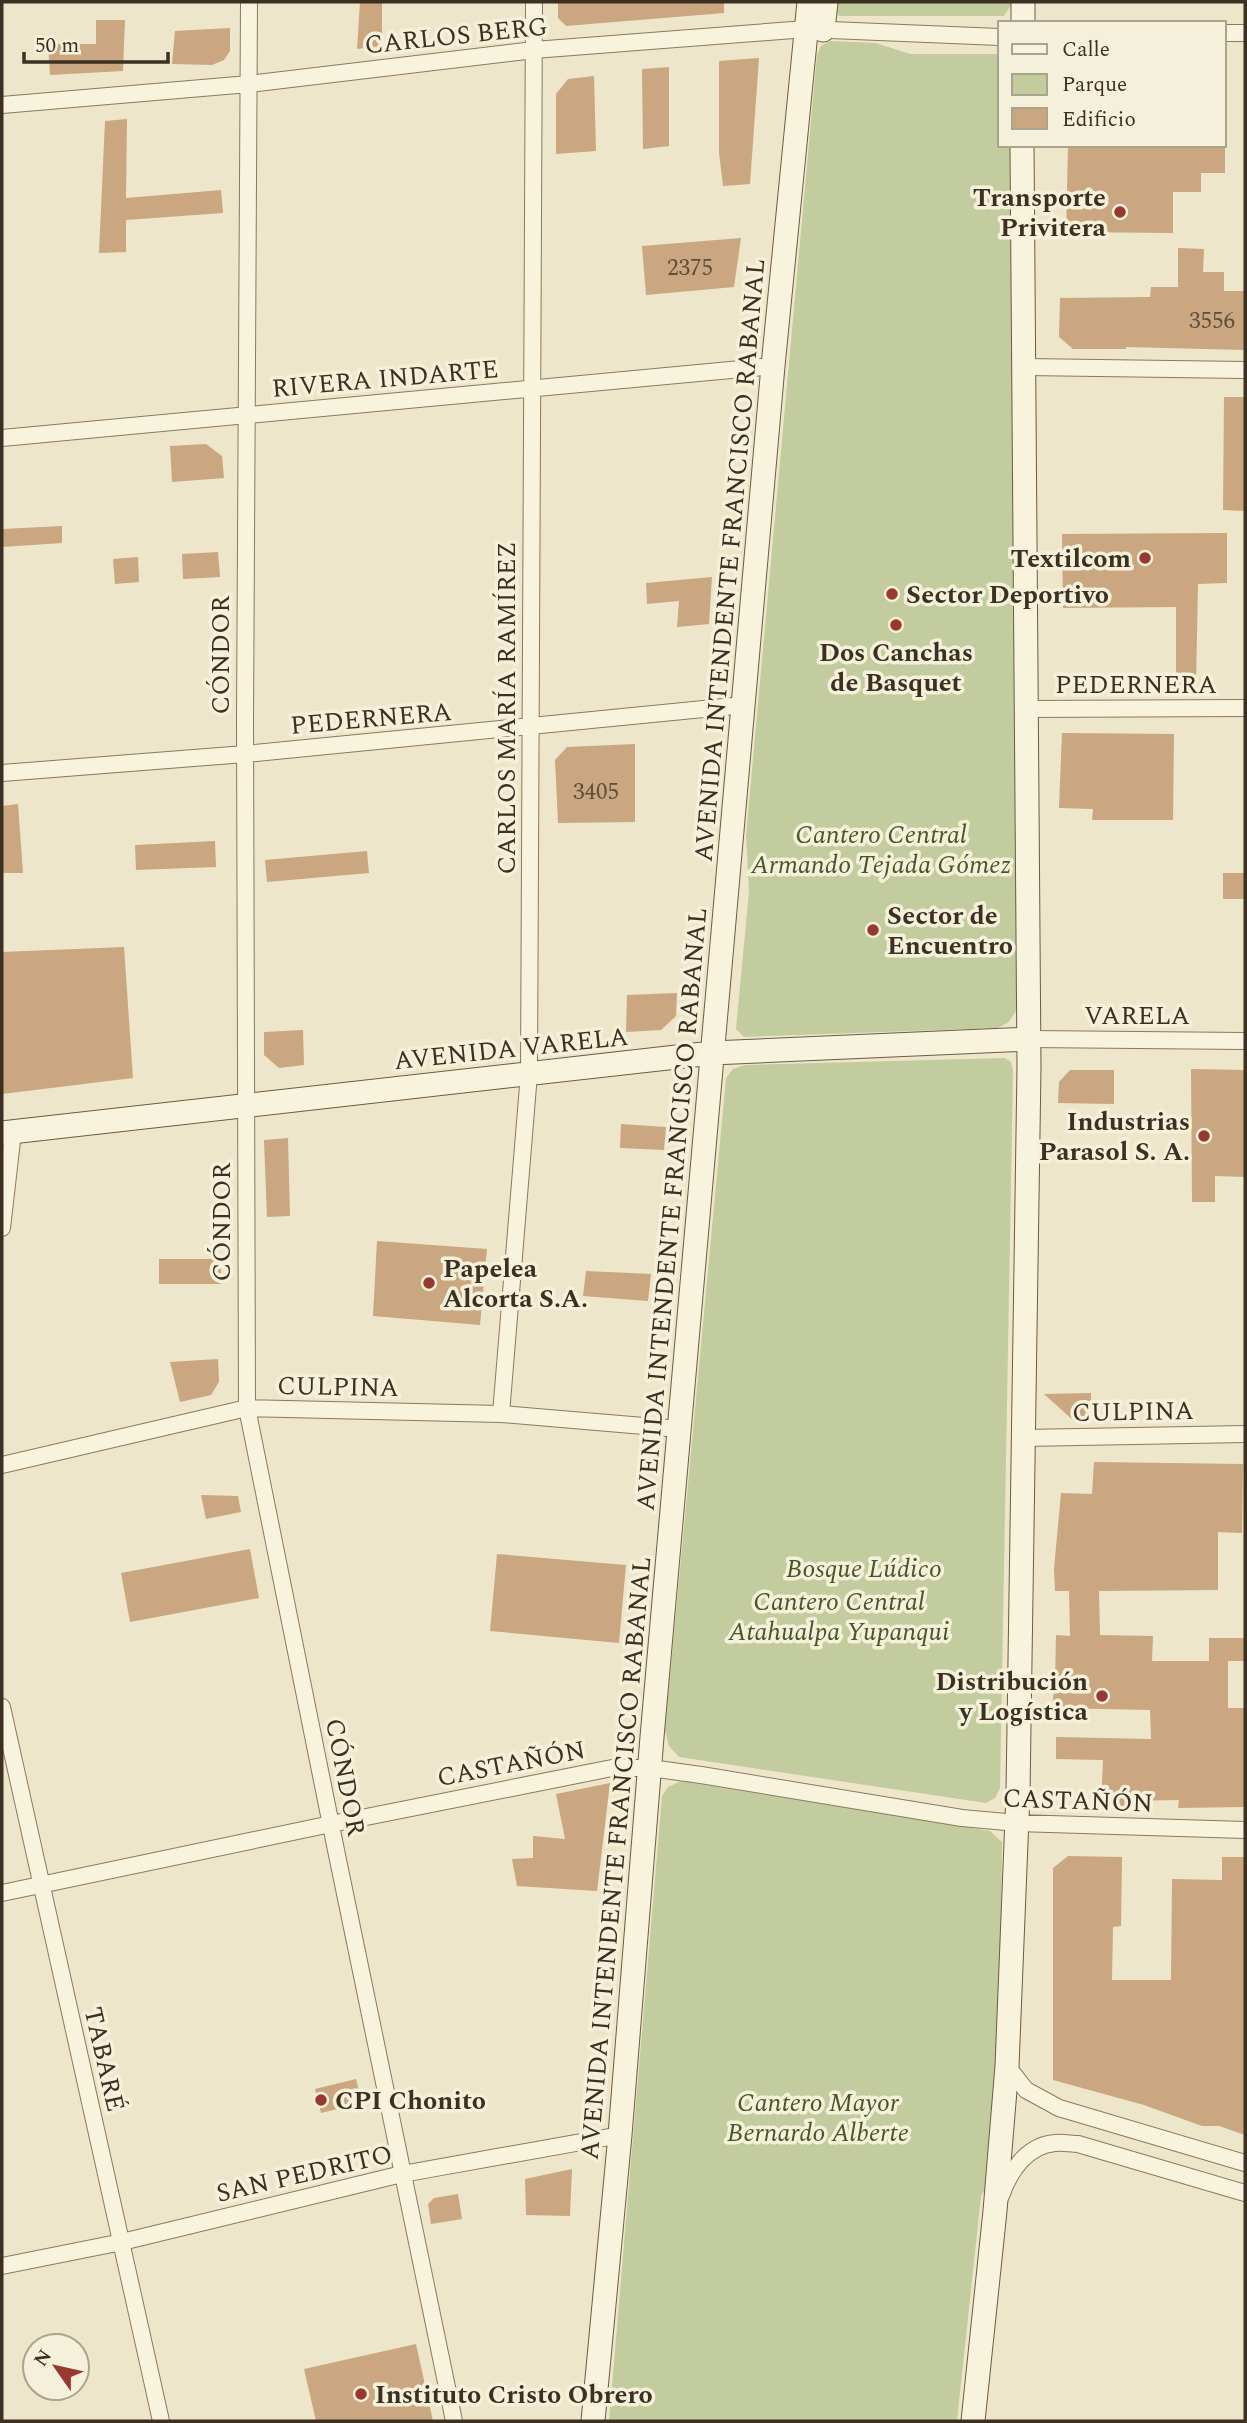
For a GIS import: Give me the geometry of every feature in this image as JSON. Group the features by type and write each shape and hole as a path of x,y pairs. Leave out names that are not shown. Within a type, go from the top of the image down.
{"main road":[{"name":"AVENIDA INTENDENTE FRANCISCO RABANAL","path":"593,2421 773,366 815,29 809,2"},
{"path":"815,29 826,2"},
{"path":"1023,2 1023,21"},
{"path":"973,2421 1007,2066 1017,1824 1028,1039 1022,147"},
{"name":"AVENIDA VARELA","path":"8,1133 712,1054 1028,1039"}],"street":[{"name":"CÓNDOR","path":"249,2 245,754 247,1408 454,2421"},
{"name":"CARLOS MARÍA RAMÍREZ","path":"501,1414 529,1074 534,2"},
{"name":"CARLOS BERG","path":"2,105 249,84 534,50 815,29 998,37"},
{"path":"1226,33 1245,33"},
{"name":"RIVERA INDARTE","path":"2,438 773,366"},
{"path":"1025,367 1245,370"},
{"name":"PEDERNERA","path":"2,773 245,754 744,705"},
{"name":"PEDERNERA","path":"1026,709 1245,708"},
{"name":"VARELA","path":"1028,1039 1245,1041"},
{"path":"2,1228 8,1133"},
{"name":"CULPINA","path":"2,1465 247,1408 501,1414 679,1430"},
{"name":"CULPINA","path":"1023,1438 1245,1434"},
{"name":"TABARÉ","path":"2,1707 161,2421"},
{"name":"CASTAÑÓN","path":"2,1893 612,1768 650,1768 962,1818 1017,1824 1245,1830"},
{"path":"1007,2066 1026,2090 1059,2108 1245,2163"},
{"name":"SAN PEDRITO","path":"2,2266 122,2242 402,2174 620,2135"},
{"path":"995,2211 1004,2186 1016,2165 1034,2149 1054,2143 1078,2144 1245,2193"}],"green space":[{"path":"831,2 1013,2 1004,16 839,16 830,9"},
{"name":"Cantero Central Armando Tejada Gómez","path":"830,41 876,43 910,54 998,54 998,147 1012,147 1017,1009 1009,1022 998,1028 744,1037 736,1029 749,892 746,836 817,55 821,46"},
{"name":"Cantero Central Atahualpa Yupanqui","path":"1005,1058 1011,1062 1013,1071 1000,1788 995,1798 986,1803 679,1757 669,1746 665,1730 726,1078 733,1069 745,1065"},
{"name":"Cantero Mayor Bernardo Alberte","path":"681,1781 990,1831 1002,1842 999,2165 981,2196 957,2421 609,2421 662,1796 668,1787"}],"building":[{"path":"360,2 382,2 382,46 357,49"},
{"path":"558,2 724,2 724,13 566,26 558,18"},
{"path":"96,20 125,20 123,71 50,75 48,44 96,44"},
{"path":"230,28 230,51 224,60 212,65 172,64 175,31"},
{"path":"759,58 750,184 723,186 719,153 719,61"},
{"path":"669,67 669,146 643,149 642,69"},
{"path":"594,76 596,151 556,154 556,94 568,79"},
{"path":"127,119 126,198 221,190 223,213 126,220 126,252 99,253 105,121"},
{"name":"Transporte Privitera","path":"1068,147 1225,147 1225,173 1201,173 1201,192 1173,192 1173,233 1066,232"},
{"path":"741,238 734,287 646,295 642,246"},
{"path":"1178,248 1204,249 1203,272 1224,272 1224,291 1245,291 1245,350 1126,347 1073,349 1059,337 1060,298 1150,297 1151,287 1178,287"},
{"path":"1224,397 1245,397 1245,511 1223,510"},
{"path":"206,444 222,456 224,478 172,482 170,446"},
{"path":"62,526 62,543 2,547 2,529"},
{"name":"Textilcom","path":"1227,533 1227,583 1198,584 1196,685 1176,684 1176,607 1063,608 1062,534"},
{"path":"218,552 220,577 183,579 182,554"},
{"path":"138,557 139,582 115,584 113,559"},
{"path":"712,577 709,624 677,627 679,601 647,604 646,583"},
{"path":"1062,733 1174,734 1173,820 1092,820 1093,809 1059,808"},
{"path":"635,744 635,822 558,823 555,760 567,747"},
{"path":"18,804 23,873 2,873 2,806"},
{"path":"215,841 216,867 136,870 135,845"},
{"path":"367,851 369,873 267,882 265,860"},
{"path":"1223,873 1245,873 1245,899 1223,899"},
{"path":"124,947 133,1078 2,1094 2,952"},
{"path":"677,993 676,1016 661,1030 626,1032 627,995"},
{"path":"303,1030 304,1065 279,1068 264,1055 264,1032"},
{"path":"1191,1069 1245,1070 1245,1177 1215,1176 1215,1202 1192,1202"},
{"path":"1070,1070 1114,1070 1114,1104 1058,1103 1059,1082"},
{"path":"621,1124 666,1127 664,1150 620,1148"},
{"path":"288,1138 290,1216 267,1217 264,1140"},
{"name":"Papelea Alcorta S.A.","path":"377,1241 487,1249 480,1325 373,1316"},
{"path":"159,1259 221,1259 221,1284 159,1284"},
{"path":"586,1271 651,1274 648,1301 583,1296"},
{"path":"218,1359 219,1382 211,1395 180,1402 170,1362"},
{"path":"1091,1393 1091,1421 1074,1421 1044,1394"},
{"path":"1094,1462 1243,1464 1242,1533 1218,1532 1218,1590 1099,1591 1100,1635 1153,1636 1152,1661 1209,1661 1209,1638 1245,1638 1245,1661 1228,1661 1228,1708 1245,1708 1245,1807 1178,1808 1179,1800 1128,1801 1128,1807 1101,1807 1103,1760 1056,1759 1056,1737 1151,1739 1150,1710 1052,1708 1056,1635 1070,1636 1069,1591 1055,1591 1054,1569 1061,1493 1092,1494"},
{"path":"201,1495 238,1496 241,1512 206,1519"},
{"path":"250,1549 259,1598 130,1622 121,1573"},
{"path":"497,1554 626,1565 619,1643 490,1631"},
{"path":"610,1783 597,1891 517,1886 512,1859 533,1858 533,1836 565,1839 556,1794"},
{"path":"1068,1856 1122,1857 1121,1926 1113,1927 1112,1980 1171,1980 1172,1879 1222,1880 1222,1857 1245,1857 1245,2135 1219,2126 1202,2126 1144,2105 1053,2080 1053,1868"},
{"path":"356,2079 362,2103 321,2113 315,2089"},
{"path":"572,2169 570,2216 526,2215 525,2179"},
{"path":"458,2194 462,2219 431,2224 428,2204 434,2198"},
{"name":"Instituto Cristo Obrero","path":"416,2344 433,2421 316,2421 304,2369"}],"place":[{"name":"Transporte Privitera","path":"1120,212"},
{"name":"Textilcom","path":"1145,558"},
{"name":"Sector Deportivo","path":"892,594"},
{"name":"Dos Canchas de Basquet","path":"896,625"},
{"name":"Sector de Encuentro","path":"873,930"},
{"name":"Industrias Parasol S. A.","path":"1204,1136"},
{"name":"Papelea Alcorta S.A.","path":"429,1283"},
{"name":"Distribución y Logística","path":"1102,1696"},
{"name":"CPI Chonito","path":"321,2100"},
{"name":"Instituto Cristo Obrero","path":"361,2394"}],"park label":[{"name":"Bosque Lúdico","path":"864,1568"}]}
